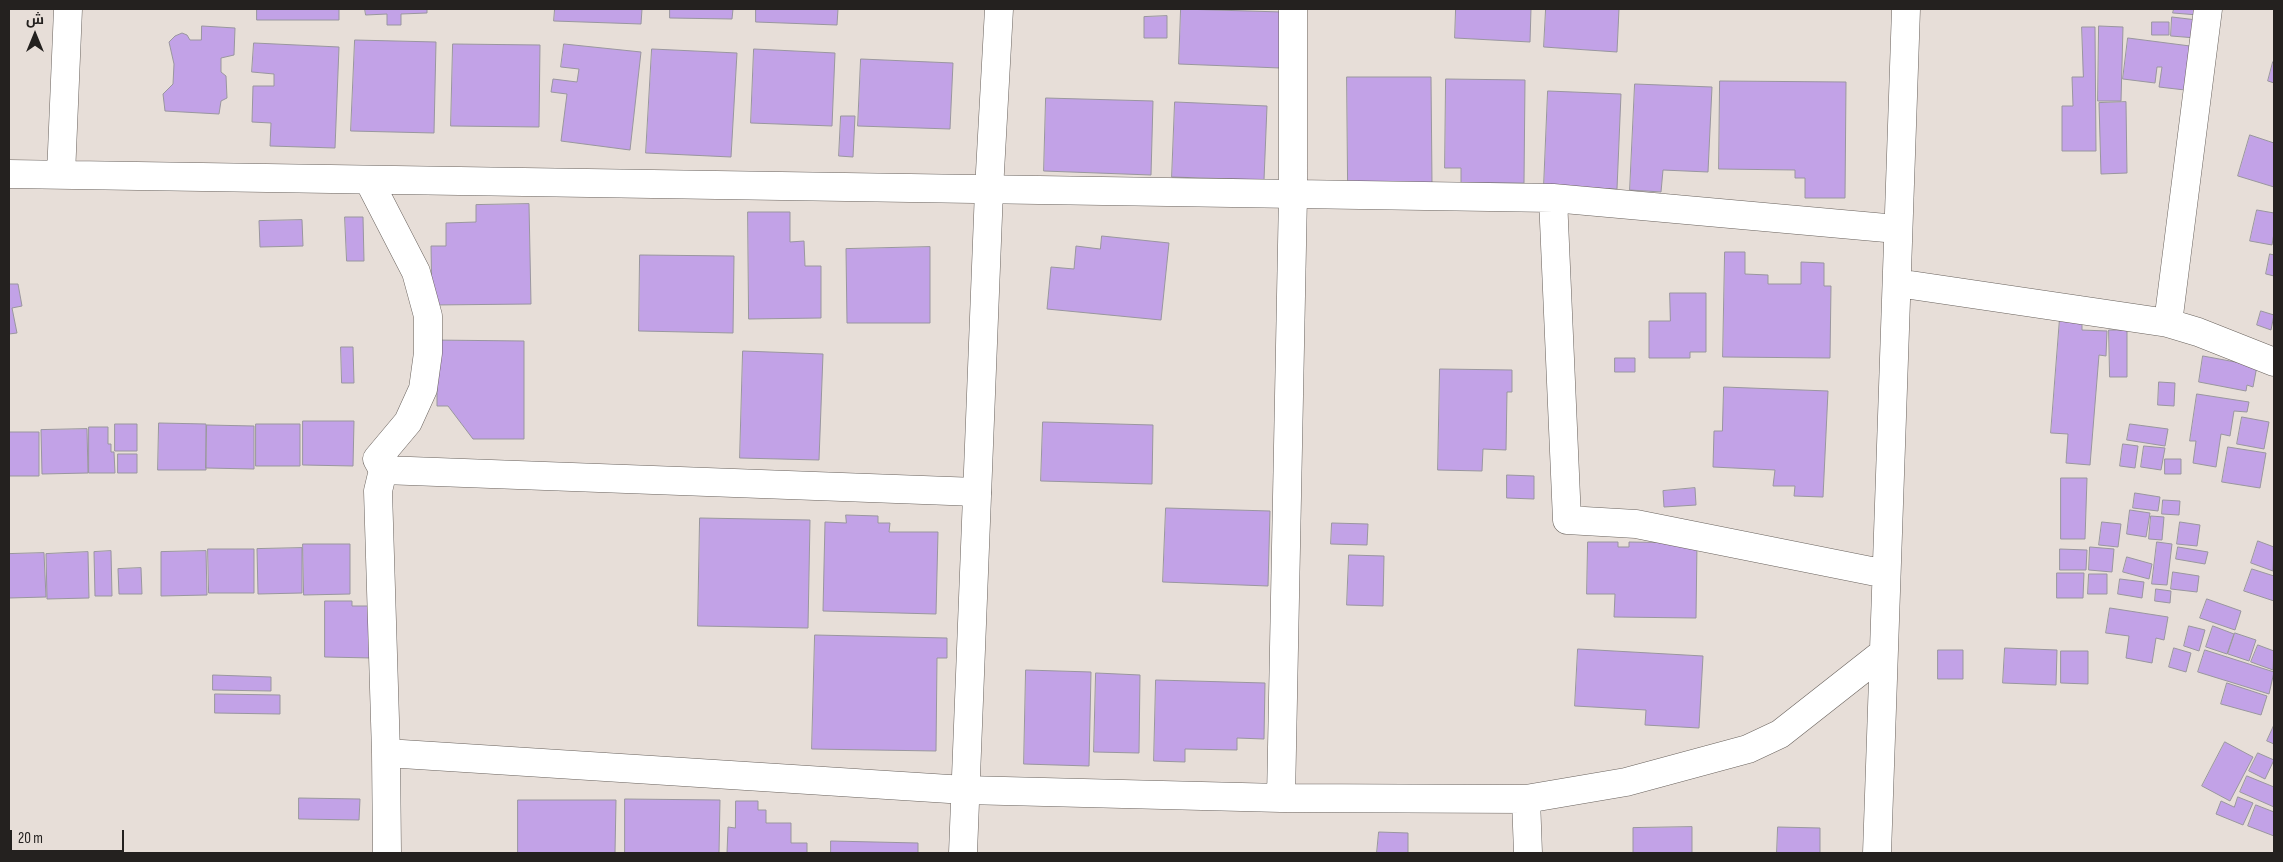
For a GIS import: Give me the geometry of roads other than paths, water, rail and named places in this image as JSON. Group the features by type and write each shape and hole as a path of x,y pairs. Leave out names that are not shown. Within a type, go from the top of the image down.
{"street":[{"path":"61,175 68,9"},
{"path":"963,853 989,190 999,9"},
{"path":"1280,798 1293,195 1293,9"},
{"path":"1877,853 1906,9"},
{"path":"2168,323 2208,9"},
{"path":"9,174 1553,198 1897,229"},
{"path":"369,181 416,272 428,316 428,354 423,389 408,422 377,459 383,470 378,491 387,853"},
{"path":"1553,198 1567,520 1636,524 1886,574"},
{"path":"1897,283 2168,323 2198,332 2274,362"},
{"path":"383,470 977,492"},
{"path":"386,753 965,790 1280,798 1526,799 1626,782 1748,749 1780,734 1883,653"},
{"path":"1526,799 1528,853"}]}
